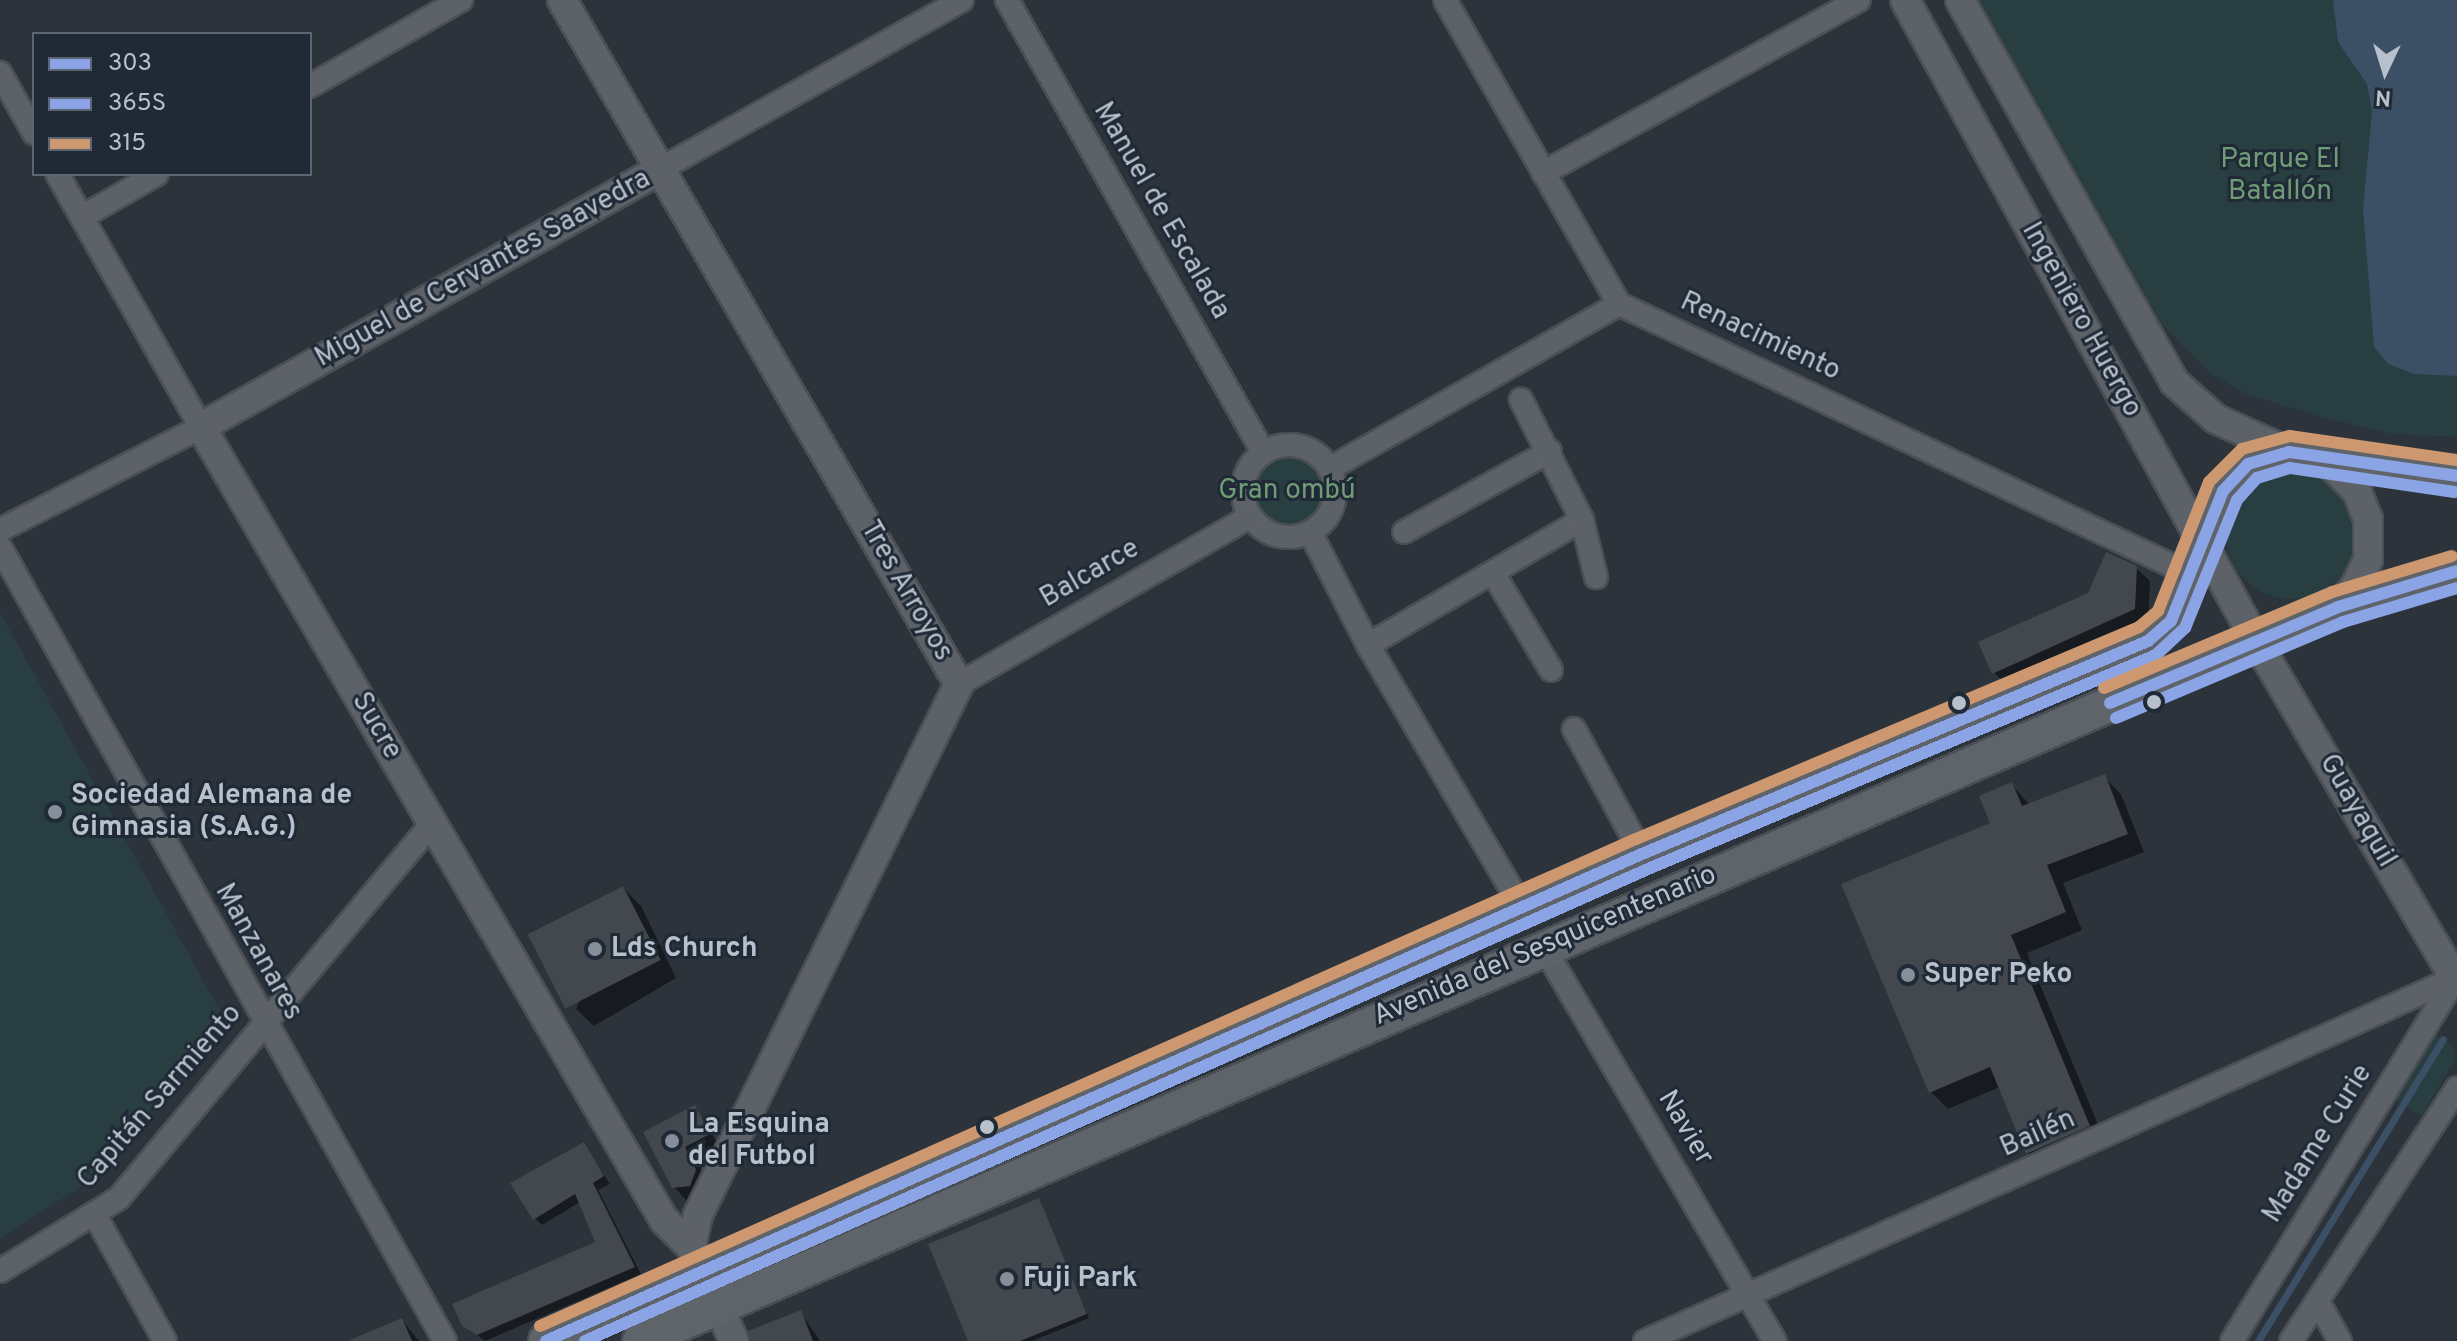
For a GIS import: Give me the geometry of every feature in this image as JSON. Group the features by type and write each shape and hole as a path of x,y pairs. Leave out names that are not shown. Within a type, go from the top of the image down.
{"main road":[{"name":"Avenida del Sesquicentenario","path":"546,1341 696,1260 1642,854 2148,641 2171,621 2198,560 2223,491 2248,464 2289,452 2457,476"},
{"name":"Avenida del Sesquicentenario","path":"640,1341 1543,946 2256,641 2338,607 2457,571"}],"street":[{"path":"312,85 461,0"},
{"name":"Tres Arroyos","path":"562,0 959,684 698,1215 696,1260"},
{"name":"Miguel de Cervantes Saavedra","path":"0,530 201,427 962,0"},
{"name":"Manuel de Escalada","path":"1007,0 1263,452"},
{"path":"1329,469 1619,304 1445,0"},
{"path":"1543,173 1859,0"},
{"name":"Ingeniero Huergo","path":"1905,0 2198,560 2256,641"},
{"name":"Ingeniero Huergo","path":"1960,0 2174,382 2216,419 2289,452"},
{"path":"0,73 32,129"},
{"name":"Sucre","path":"58,176 201,427 664,1220 696,1260"},
{"path":"82,217 154,176"},
{"name":"Renacimiento","path":"1619,304 2198,560"},
{"path":"1521,400 1550,451 1582,520 1596,577"},
{"path":"1300,446 1329,469 1334,483 1331,511 1310,532 1284,537 1250,517 1244,504 1245,475 1263,452 1300,446"},
{"path":"1404,532 1550,451"},
{"path":"2325,459 2357,491 2368,519 2368,560 2338,607"},
{"name":"Balcarce","path":"959,684 1250,517"},
{"path":"1368,645 1582,520"},
{"path":"1310,532 1368,645 1522,907"},
{"name":"Manzanares","path":"0,547 263,1023 445,1341"},
{"path":"1493,573 1551,670"},
{"name":"Guayaquil","path":"2256,641 2456,980"},
{"path":"1574,729 1642,854"},
{"name":"Capitán Sarmiento","path":"0,1271 96,1217 119,1198 433,822"},
{"name":"Navier","path":"1543,946 1775,1341"},
{"name":"Bailén","path":"1645,1341 1750,1297 2456,980"},
{"name":"Madame Curie","path":"2232,1341 2456,980"},
{"path":"2291,1341 2457,1088"},
{"path":"96,1217 165,1341"},
{"path":"696,1260 715,1307 734,1341"},
{"path":"2318,1302 2340,1341"}],"green space":[{"name":"Parque El Batallón","path":"1979,0 2457,0 2457,437 2392,434 2318,416 2244,393 2210,373 2161,323"},
{"name":"Gran ombú","path":"1287,452 1302,455 1315,464 1324,477 1327,492 1324,507 1315,520 1302,529 1287,532 1272,529 1259,520 1250,507 1247,492 1250,477 1259,464 1272,455"},
{"path":"2291,469 2316,474 2337,488 2351,509 2356,534 2351,559 2337,580 2316,594 2291,599 2266,594 2245,580 2231,559 2226,534 2231,509 2245,488 2266,474"},
{"name":"Sociedad Alemana de Gimnasia (S.A.G.)","path":"0,612 220,1011 108,1169 0,1239"},
{"path":"2437,1034 2453,1047 2456,1059 2421,1116 2386,1093 2424,1037"}],"water":[{"path":"2333,0 2457,0 2457,376 2414,374 2388,364 2374,347 2363,209 2372,111 2367,84 2338,42"}],"building":[{"path":"2106,552 2137,566 2135,609 1992,674 1978,642 2088,593"},
{"path":"2105,774 2128,834 2047,865 2066,912 2011,935 2090,1126 2026,1154 1990,1067 1929,1093 1841,884 1990,823 1979,796 2012,782 2022,806"},
{"name":"Lds Church","path":"623,886 661,960 565,1009 528,935"},
{"name":"La Esquina del Futbol","path":"695,1105 710,1134 685,1147 696,1170 690,1186 672,1188 643,1132"},
{"path":"584,1142 604,1176 593,1183 635,1267 477,1335 462,1326 452,1304 595,1242 575,1194 533,1220 510,1183"},
{"name":"Fuji Park","path":"1039,1198 1087,1314 1020,1341 968,1341 928,1244"},
{"path":"801,1310 813,1341 751,1341 748,1331"},
{"path":"402,1318 412,1341 348,1341"}],"waterway":[{"path":"2258,1341 2443,1039"}],"transit line":[{"name":"315","path":"540,1326 1636,839 2139,627 2158,611 2209,482 2242,449 2290,436 2457,460"},
{"name":"303","path":"546,1341 1642,854 2148,641 2171,621 2223,491 2248,464 2289,452 2457,476"},
{"name":"365S","path":"585,1341 1648,869 2156,655 2185,628 2237,500 2257,478 2290,468 2455,492"},
{"name":"315","path":"2104,688 2332,592 2452,556"},
{"name":"303","path":"2110,703 2338,607 2457,571"},
{"name":"365S","path":"2116,718 2343,622 2457,588"}],"place":[{"name":"Sociedad Alemana de Gimnasia (S.A.G.)","path":"55,812"},
{"name":"Lds Church","path":"595,949"},
{"name":"Super Peko","path":"1908,975"},
{"name":"La Esquina del Futbol","path":"672,1141"},
{"name":"Fuji Park","path":"1007,1279"}]}
